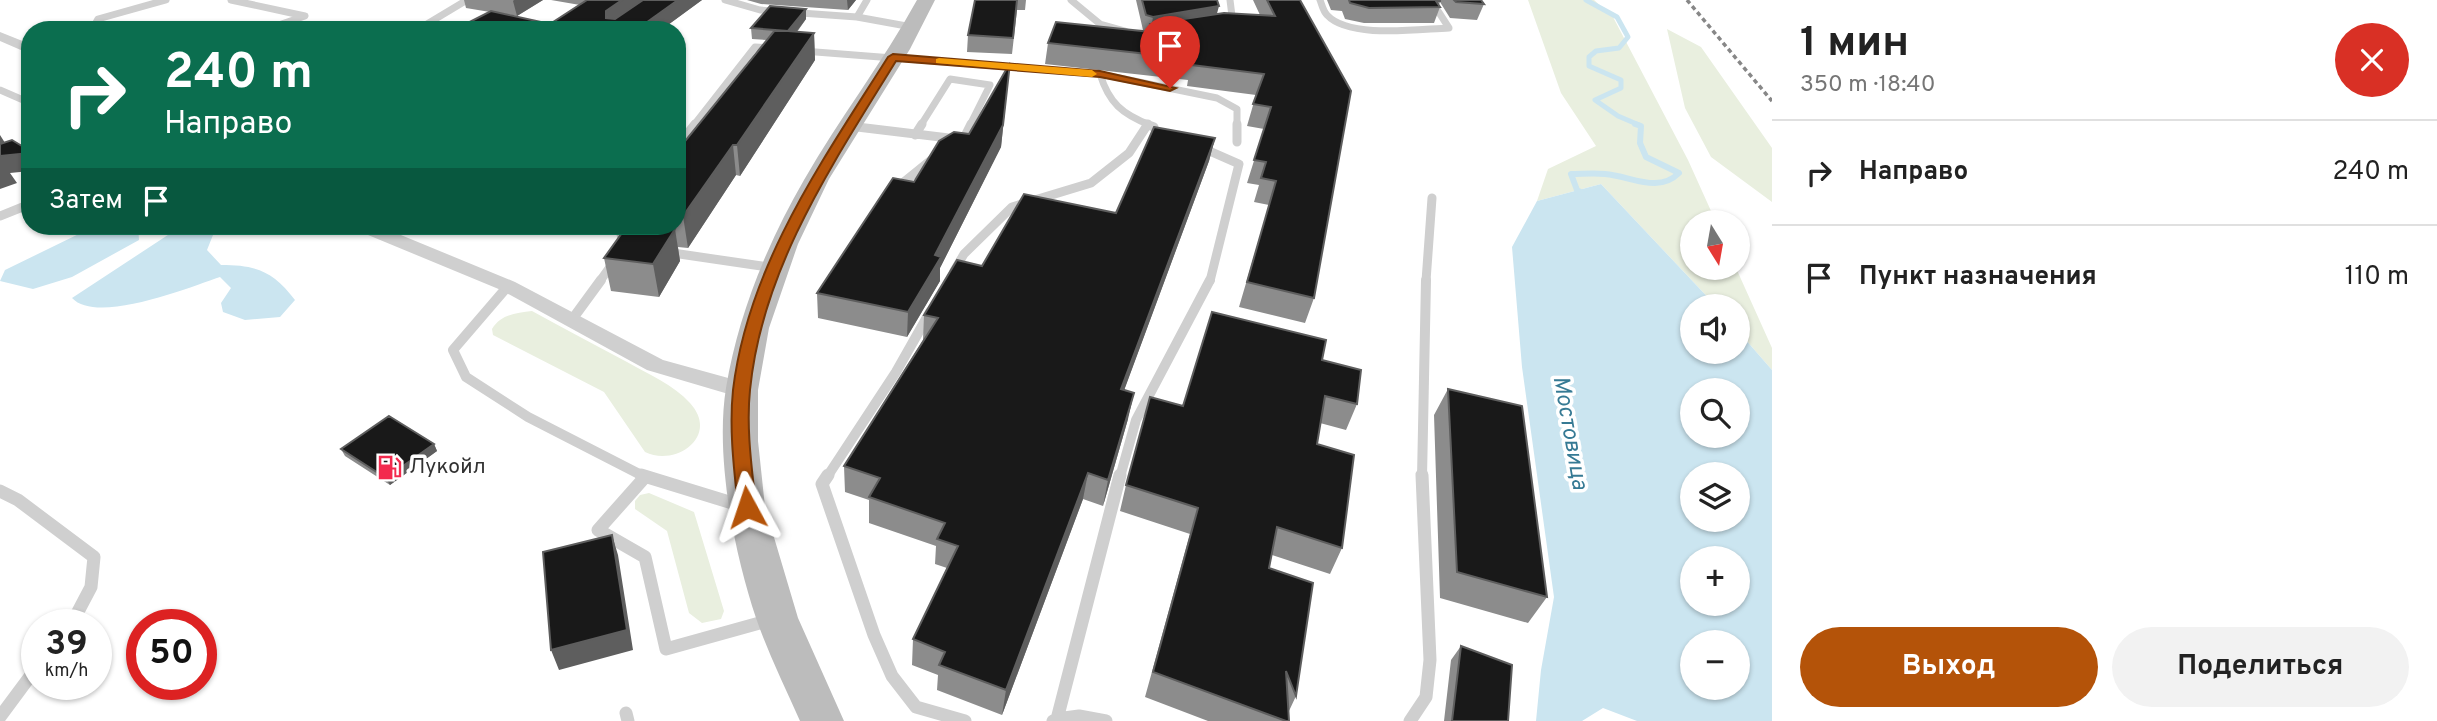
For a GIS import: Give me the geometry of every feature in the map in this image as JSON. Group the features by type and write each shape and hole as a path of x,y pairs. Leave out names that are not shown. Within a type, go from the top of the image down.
{"main road":[{"path":"822,721 777,618 747,507 741,441 742,390 754,328 775,268 812,189 919,14"}],"street":[{"path":"0,36 21,46"},
{"path":"394,235 508,285 655,365 742,390"}],"lane":[{"path":"97,21 166,0"},
{"path":"231,0 305,16 290,21"},
{"path":"449,0 464,2"},
{"path":"725,0 760,10 857,18 919,14"},
{"path":"857,18 867,0"},
{"path":"1071,0 1100,23 1138,35"},
{"path":"1223,26 1235,24 1230,0"},
{"path":"1320,0 1327,15 1344,25 1364,29 1449,28 1431,0"},
{"path":"432,21 464,2"},
{"path":"686,135 755,47 783,49"},
{"path":"797,50 1100,74 1217,97 1237,109 1237,142"},
{"path":"1100,74 1105,90 1121,114 1239,164 1210,281 1136,420 1055,720 1079,716 1106,721"},
{"path":"915,135 950,79 990,85 963,140 952,146"},
{"path":"0,90 21,98"},
{"path":"950,278 964,254 1012,207 1091,183 1129,153 1148,124"},
{"path":"849,127 963,140"},
{"path":"0,156 21,149"},
{"path":"886,197 921,166 942,153"},
{"path":"1410,721 1424,706 1429,680 1431,637 1423,530 1423,438 1424,278 1432,198"},
{"path":"0,216 21,208"},
{"path":"622,235 626,246"},
{"path":"626,246 639,248"},
{"path":"572,321 626,246"},
{"path":"653,250 775,268"},
{"path":"508,285 453,350 466,377 528,417 645,477 747,507"},
{"path":"937,301 896,372 822,484 874,635 892,676 916,707 965,721"},
{"path":"645,477 598,530 645,557 666,649 777,618"},
{"path":"0,491 18,500 94,557 92,587 80,609"},
{"path":"0,717 21,689"}],"green space":[{"path":"1528,0 1594,0 1613,17 1688,160 1711,210 1680,210 1680,268 1601,184 1537,201 1548,169 1596,146 1561,93"},
{"path":"1667,29 1701,47 1772,148 1772,202 1711,157 1685,108"},
{"path":"1691,280 1741,280 1748,294 1705,294"},
{"path":"1750,299 1772,348 1772,370 1750,345"},
{"path":"532,311 660,380 684,397 698,415 700,427 690,446 669,455 657,456 645,452 604,392 493,335 492,329 504,317"},
{"path":"649,493 694,512 724,611 721,619 702,623 689,613 667,531 635,509 635,501 640,495"}],"water":[{"path":"1601,184 1680,268 1680,280 1691,280 1705,294 1680,294 1680,364 1750,364 1750,345 1772,370 1772,721 1637,721 1603,708 1582,721 1536,721 1541,670 1554,597 1522,367 1512,247 1537,201"},
{"path":"77,235 139,235 139,240 72,277 33,289 0,281 5,270"},
{"path":"168,235 213,235 207,250 221,265 244,266 263,272 279,282 295,300 280,317 245,320 223,312 221,303 231,288 220,277 167,295 122,306 101,308 84,305 72,298"}],"building":[{"path":"587,0 622,0 606,11 606,18 615,19 643,0 678,0 649,21 555,21"},
{"path":"975,0 1017,0 1013,38 968,35"},
{"path":"1142,0 1217,0 1219,6 1153,17 1146,15"},
{"path":"1267,0 1300,0 1351,91 1314,298 1247,282 1276,181 1261,178 1266,162 1254,160 1271,107 1253,104 1264,74 1192,65 1192,59 1048,43 1056,22 1152,32 1150,24 1224,13 1275,16"},
{"path":"1349,0 1440,0 1436,1 1440,7 1369,8 1350,3"},
{"path":"1454,0 1481,0 1484,4 1456,2"},
{"path":"770,6 806,9 788,31 751,28"},
{"path":"491,11 536,21 472,21"},
{"path":"775,30 814,33 737,145 733,145 686,212 686,140"},
{"path":"1010,63 1003,125 935,255 941,257 908,312 817,293 893,178 914,182 939,141 954,132 969,134"},
{"path":"1154,127 1215,138 1121,389 1134,393 1108,480 1088,473 1006,690 939,665 945,652 913,639 958,546 937,539 945,523 869,497 880,478 844,466 938,318 924,315 957,260 982,266 1024,194 1116,213"},
{"path":"12,140 21,146 21,154 0,156 0,144"},
{"path":"621,235 671,235 653,264 604,258"},
{"path":"1212,312 1326,340 1322,360 1361,370 1357,404 1325,396 1317,444 1354,455 1342,548 1277,527 1269,568 1313,583 1296,696 1286,671 1289,721 1153,672 1198,508 1126,485 1150,397 1183,406"},
{"path":"1448,389 1522,406 1547,597 1457,572"},
{"path":"389,416 434,444 386,478 341,449"},
{"path":"612,535 627,630 551,650 543,552"},
{"path":"1461,646 1512,665 1508,721 1452,721"}],"waterway":[{"name":"Мостовица","path":"1586,0 1617,17 1628,37 1619,48 1596,51 1589,57 1589,66 1621,80 1621,88 1595,100 1618,116 1639,125"},
{"name":"Мостовица","path":"1586,195 1577,190 1571,174 1615,175 1653,183 1671,179 1679,173 1646,157 1640,143 1641,126 1635,124"}],"railway":[{"path":"1687,0 1772,101"}],"slow traffic":[{"path":"939,61 1092,74"}],"place":[{"name":"Лукойл","path":"389,467"}],"route":[{"path":"747,507 741,441 742,390 754,328 768,283 784,244 817,179 893,57 1100,74 1170,88"}]}
